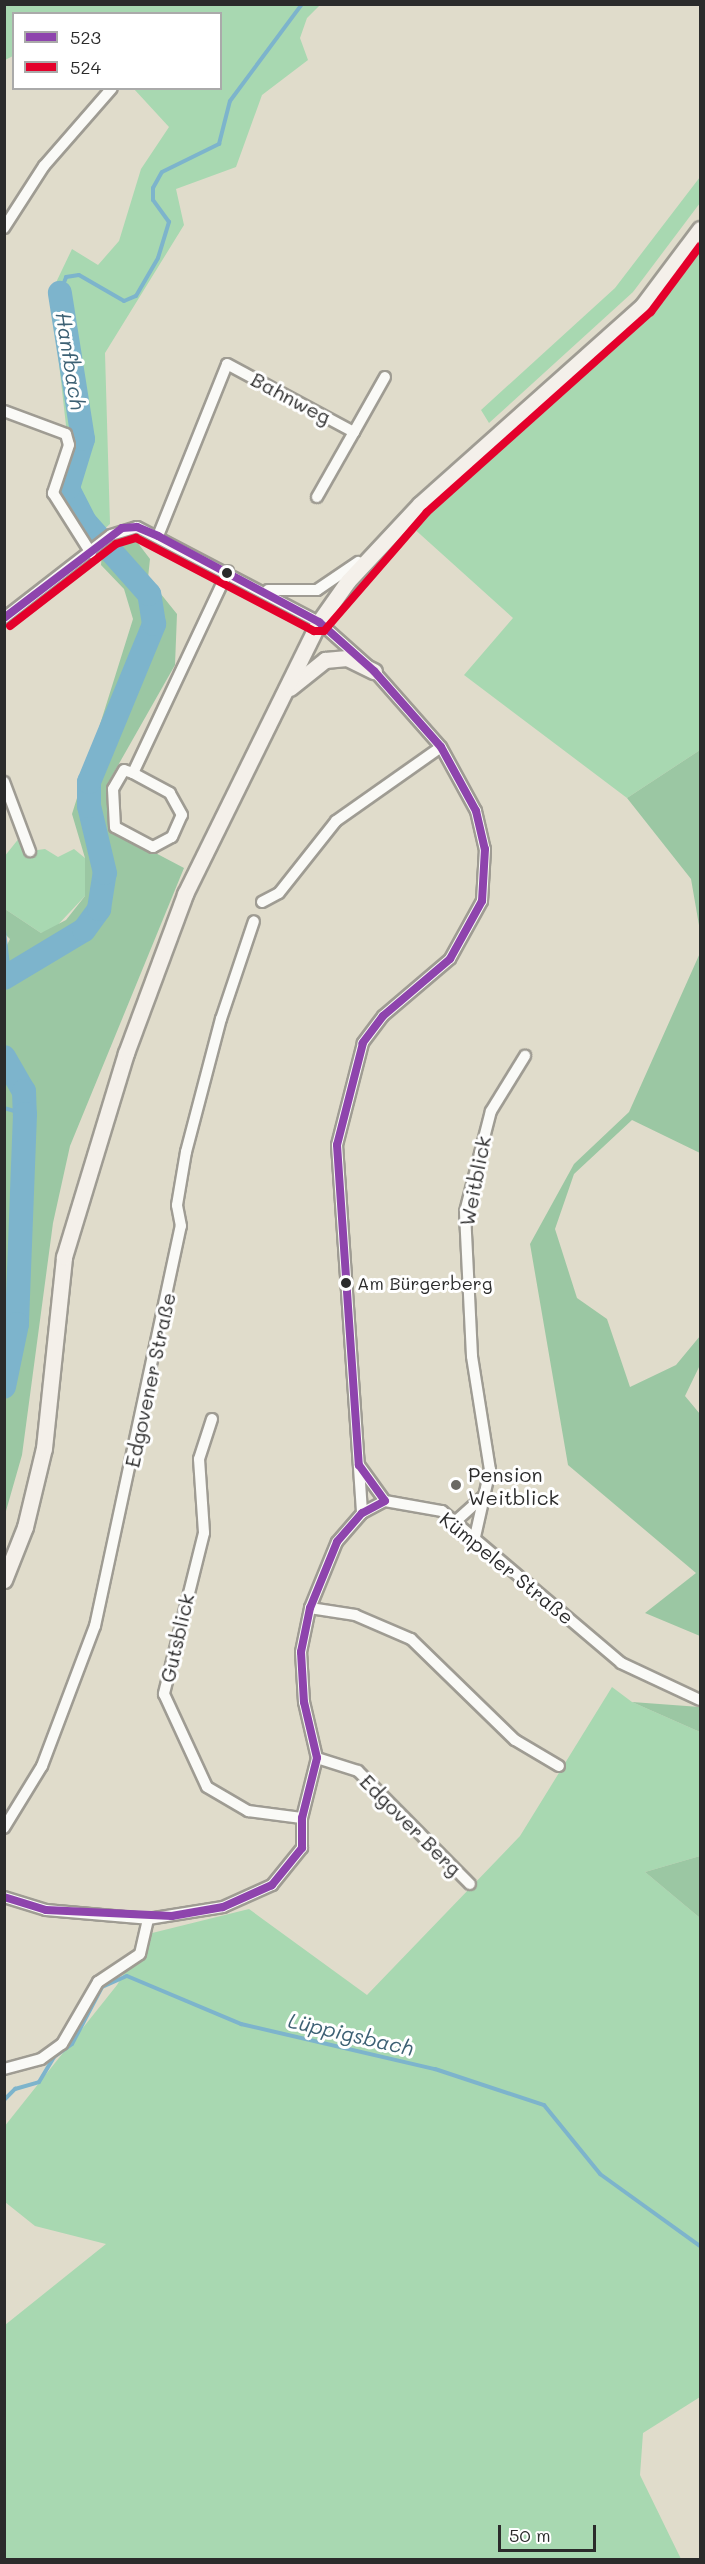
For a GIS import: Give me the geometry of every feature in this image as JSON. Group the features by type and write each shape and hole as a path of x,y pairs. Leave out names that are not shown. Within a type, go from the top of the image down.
{"main road":[{"path":"4,1580 44,1448 64,1257 80,1196 185,894 319,622 382,543 643,305 700,229"},
{"path":"279,702 301,675 325,660 347,658 374,671"}],"street":[{"path":"4,228 44,166 110,90"},
{"name":"Bahnweg","path":"158,536 227,364 354,432"},
{"name":"Bahnweg","path":"317,497 385,376"},
{"path":"4,411 61,428 69,445 53,493 94,550"},
{"path":"4,618 111,535 137,527 228,571 319,622 374,671 441,747 476,811 485,849 482,901 450,959 383,1016 363,1042 337,1145 362,1513"},
{"path":"262,590 317,590 382,543"},
{"path":"133,773 228,571"},
{"path":"262,902 279,892 336,822 441,747"},
{"path":"124,770 133,773 170,793 182,815 172,837 153,847 115,827 113,789 124,770"},
{"path":"4,782 30,851"},
{"name":"Edgovener Straße","path":"4,1828 42,1766 95,1626 181,1226 177,1205 186,1152 221,1019 254,921"},
{"name":"Weitblick","path":"475,1537 490,1470 472,1356 465,1212 491,1111 525,1056"},
{"name":"Gutsblick","path":"213,1419 199,1459 204,1533 164,1694 207,1787 248,1811 302,1818"},
{"path":"4,1897 46,1910 148,1919 223,1907 272,1885 302,1848 302,1818 317,1758 304,1702 301,1652 310,1608 337,1542 362,1513 386,1501 358,1465"},
{"path":"456,1521 485,1495"},
{"name":"Kümpeler Straße","path":"386,1501 425,1506 456,1521 621,1663 700,1700"},
{"path":"310,1608 355,1616 411,1639 515,1740 559,1767"},
{"name":"Edgover Berg","path":"317,1758 358,1771 470,1884"},
{"path":"4,2069 41,2059 62,2044 98,1982 140,1954 148,1919"}],"green space":[{"path":"5,5 320,5 307,18 300,38 308,60 262,95 236,167 176,189 184,225 105,353 110,524 94,538 65,500 69,452 51,293 72,249 98,265 119,241 141,169 169,127 135,90 222,90 222,12 12,12 12,56 5,60"},
{"path":"700,177 700,203 633,292 489,423 481,410 615,288"},
{"path":"700,249 700,750 627,798 464,675 513,618 411,526 640,322"},
{"path":"131,534 150,559 148,578 177,614 175,665 108,783 108,828 184,868 70,1146 53,1223 22,1455 4,1518 4,951 10,939 5,934 5,909 41,933 66,920 85,896 85,858 72,814 133,619 124,589 101,565 102,553"},
{"path":"700,750 700,931 691,879 627,798"},
{"path":"20,837 30,851 45,849 58,857 74,849 85,858 85,896 53,930 41,933 5,909 4,857"},
{"path":"700,953 700,1153 632,1120 574,1174 555,1229 577,1298 607,1319 630,1387 676,1365 700,1336 700,1365 685,1396 700,1414 700,1636 645,1613 696,1573 568,1465 530,1244 574,1164 629,1112"},
{"path":"612,1687 632,1702 700,1732 700,1856 645,1872 700,1918 700,2397 643,2433 640,2475 681,2559 5,2559 5,2325 106,2244 35,2226 5,2202 4,2127 117,1985 148,1934 249,1909 367,1995 520,1836"},
{"path":"632,1702 700,1707 700,1732"},
{"path":"700,1856 700,1918 645,1872"}],"waterway":[{"name":"Hanfbach","path":"60,293 66,277 79,275 124,301 136,296 158,258 169,222 153,200 153,188 162,172 219,144 230,101 302,4"},
{"name":"Hanfbach","path":"4,978 84,930 99,909 105,873 89,806 89,782 154,624 149,594 85,522 68,488 83,439 60,293"},
{"path":"4,931 9,974"},
{"name":"Hanfbach","path":"4,1057 24,1091 25,1114 17,1324 4,1387"},
{"path":"4,1108 25,1114"},
{"name":"Lüppigsbach","path":"4,2100 15,2089 39,2082 54,2057 72,2044 102,1987 127,1976 241,2024 435,2069 544,2105 600,2174 700,2246"}],"transit line":[{"name":"524","path":"10,626 116,544 136,538 314,631 324,631 427,512 651,312 700,246"},
{"name":"523","path":"4,618 122,528 137,527 158,536 319,622 374,671 441,747 476,811 485,849 482,901 450,959 383,1016 363,1043 337,1145 359,1465 385,1501 362,1513 337,1542 310,1608 301,1652 304,1702 317,1758 302,1818 302,1848 272,1885 223,1907 172,1916 46,1910 4,1897"}],"place":[{"name":"Am Bürgerberg","path":"346,1283"},
{"name":"Pension Weitblick","path":"456,1485"}]}
